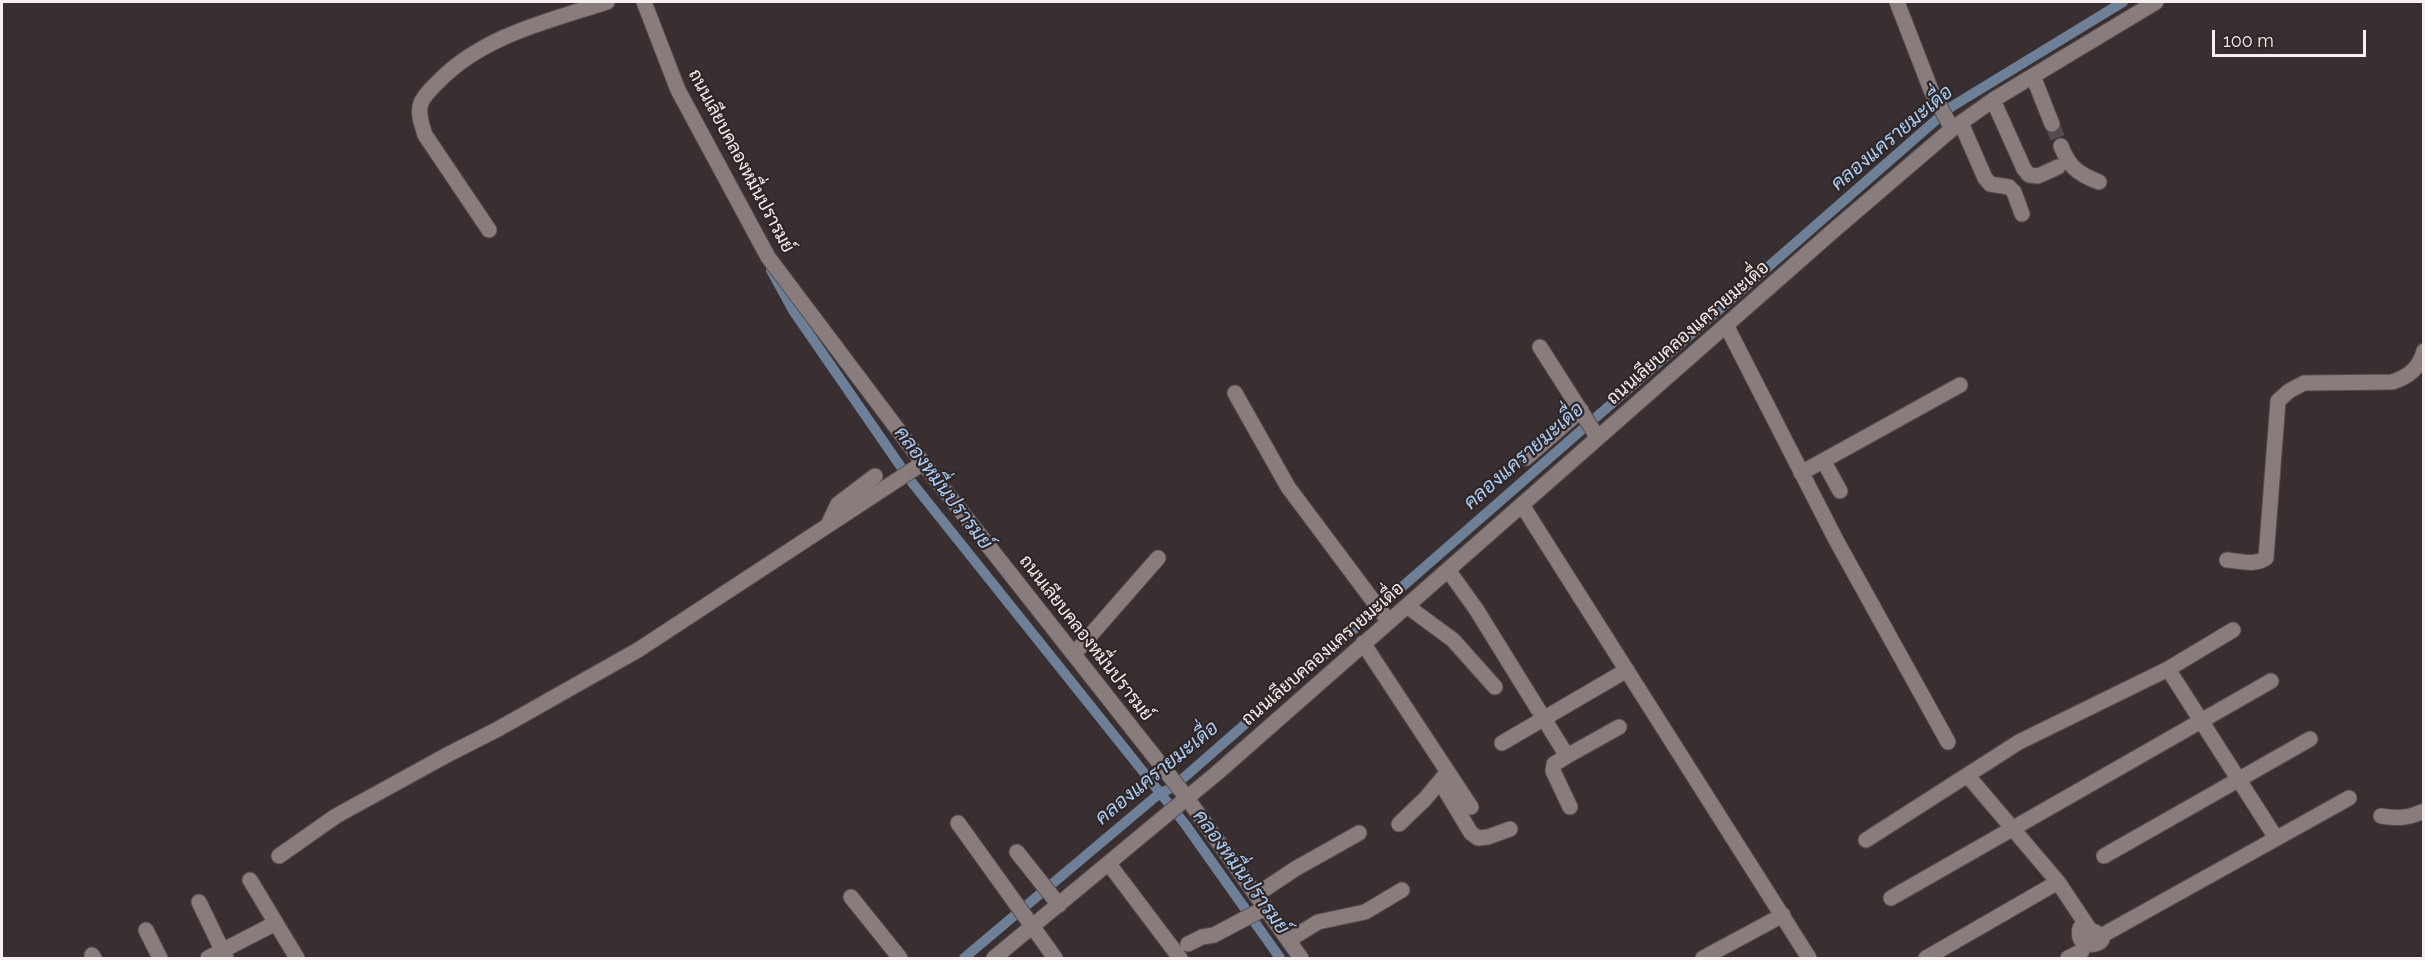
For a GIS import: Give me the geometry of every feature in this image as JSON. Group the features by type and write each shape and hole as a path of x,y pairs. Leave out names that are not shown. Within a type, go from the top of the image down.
{"street":[{"path":"489,230 424,135 421,124 421,103 426,94 452,68 467,57 529,27 591,4 607,2"},
{"name":"ถนนเลียบคลองหมื่นปรารมย์","path":"644,2 678,90 768,257 916,468 1074,654 1178,797 1256,895 1255,914 1289,940 1301,958"},
{"path":"1897,2 1917,57 1950,122 1990,184 2009,187 2014,192 2022,214"},
{"name":"ถนนเลียบคลองแครายมะเดื่อ","path":"994,958 1027,918 1053,898 1109,864 1178,797 1363,643 1382,613 1407,606 1522,505 1589,424 1726,325 1950,122 1994,100 2156,2"},
{"path":"2033,76 2052,124"},
{"path":"1994,100 2024,169 2029,175 2038,176 2058,167"},
{"path":"2061,146 2067,162 2074,171 2099,182"},
{"path":"1726,325 1801,473 1948,742"},
{"path":"1526,458 1589,424 1540,347"},
{"path":"2227,560 2253,563 2261,562 2266,558 2278,401 2289,391 2304,383 2392,382 2414,371 2424,351"},
{"path":"1801,473 1960,385"},
{"path":"1235,393 1288,487 1382,613"},
{"path":"1824,462 1840,491"},
{"path":"279,856 336,816 638,650 916,468"},
{"path":"828,525 838,504 875,476"},
{"path":"1522,505 1809,958"},
{"path":"1074,654 1158,558"},
{"path":"1448,570 1476,609 1568,756"},
{"path":"1407,606 1453,640 1495,687"},
{"path":"1866,840 2019,742 2168,669 2233,630"},
{"path":"1363,643 1444,777 1471,834 1478,838 1488,837 1510,829"},
{"path":"2168,669 2276,838"},
{"path":"1502,743 1627,670"},
{"path":"1891,898 2271,681"},
{"path":"1570,807 1552,771 1554,765 1619,727"},
{"path":"2104,856 2310,740"},
{"path":"1968,776 2058,882 2103,943 2100,950 2091,954 2068,958"},
{"path":"1444,777 1471,807"},
{"path":"1399,824 1444,777"},
{"path":"2091,954 2078,945 2080,928 2095,933 2349,798"},
{"path":"2381,816 2397,819 2424,811"},
{"path":"958,823 1055,958"},
{"path":"1256,895 1287,873 1359,833"},
{"path":"1017,852 1053,898"},
{"path":"1109,864 1180,958"},
{"path":"250,880 274,924 297,958"},
{"path":"1926,958 2058,882"},
{"path":"1289,940 1318,922 1365,912 1402,890"},
{"path":"851,897 900,958"},
{"path":"199,902 224,955"},
{"path":"1188,944 1202,937 1214,935 1255,914"},
{"path":"1703,958 1783,915"},
{"path":"208,958 224,955 274,924"},
{"path":"146,930 160,958"}],"waterway":[{"name":"คลองแครายมะเดื่อ","path":"964,958 1160,793 1172,788 1951,107 2123,2"},
{"name":"คลองหมื่นปรารมย์","path":"771,270 794,312 910,480 1185,824 1280,958"}],"tunnel":[{"path":"2052,124 2061,146"}]}
